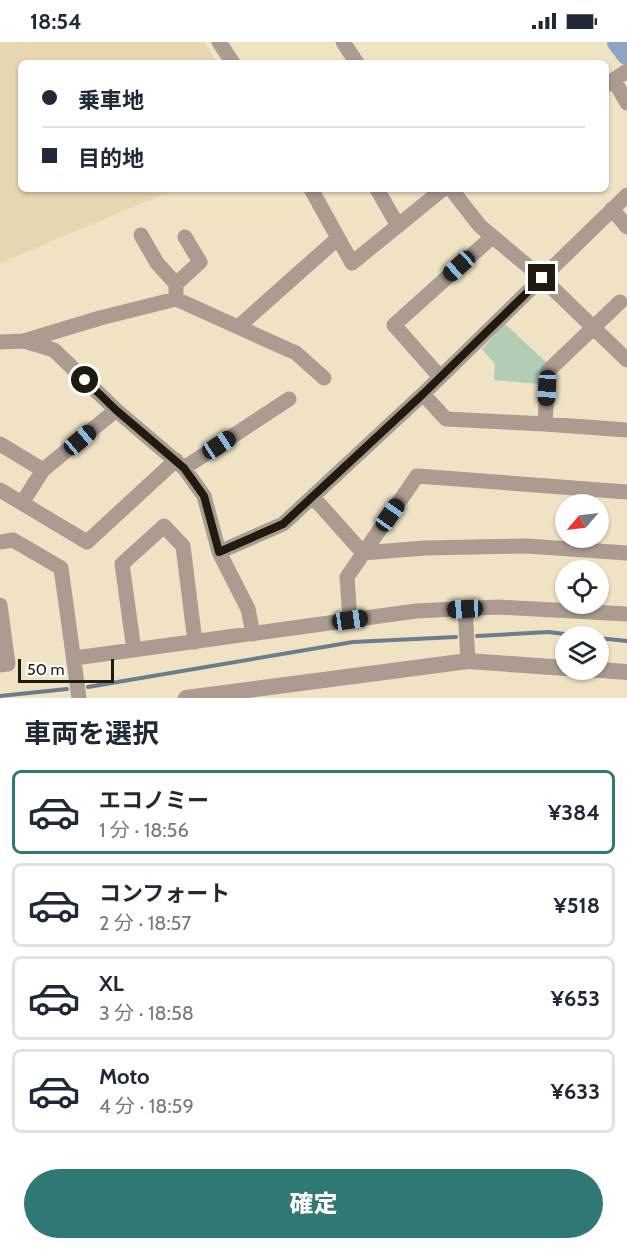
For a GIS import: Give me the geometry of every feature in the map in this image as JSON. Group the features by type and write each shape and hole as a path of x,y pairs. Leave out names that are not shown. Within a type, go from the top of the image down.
{"street":[{"path":"219,42 230,60"},
{"path":"343,42 355,60"},
{"path":"618,77 627,103"},
{"path":"313,192 352,264 438,192"},
{"path":"379,192 398,226"},
{"path":"453,192 480,226 542,278 627,360"},
{"path":"219,552 283,524 423,394 627,195"},
{"path":"612,209 627,227"},
{"path":"141,235 176,292 238,327 296,353 324,378"},
{"path":"0,342 24,341 176,292 200,262 185,237"},
{"path":"440,377 394,325 492,237"},
{"path":"238,327 338,239"},
{"path":"545,424 548,371 620,302"},
{"path":"24,341 54,350 116,410 180,464 204,496 219,552 248,609 253,634"},
{"path":"423,394 446,419 627,430"},
{"path":"0,490 87,542 180,464 289,399"},
{"path":"22,503 43,470 116,410"},
{"path":"0,444 43,470"},
{"path":"350,620 347,577 417,477 627,492"},
{"path":"313,497 363,554"},
{"path":"134,650 123,564 164,526 183,546 195,642"},
{"path":"0,542 13,540 61,568 79,698"},
{"path":"363,554 425,548 527,546 627,553"},
{"path":"0,605 8,664 0,665"},
{"path":"75,658 416,611 498,607 627,614"},
{"path":"465,609 468,661"},
{"path":"186,698 294,691 468,661 555,667"},
{"path":"609,671 627,672"}],"shaded area":[{"path":"0,42 204,42 215,60 18,60 18,192 168,192 0,263"}],"green space":[{"path":"505,324 547,363 542,370 540,384 494,380 495,364 482,349"}],"waterway":[{"path":"618,42 627,54"},
{"path":"477,636 555,633"},
{"path":"88,687 353,642 456,637"},
{"path":"609,639 627,641"},
{"path":"0,696 67,689"}],"route":[{"path":"85,380 116,410 184,468 204,496 219,552 283,524 423,394 542,278"}]}
